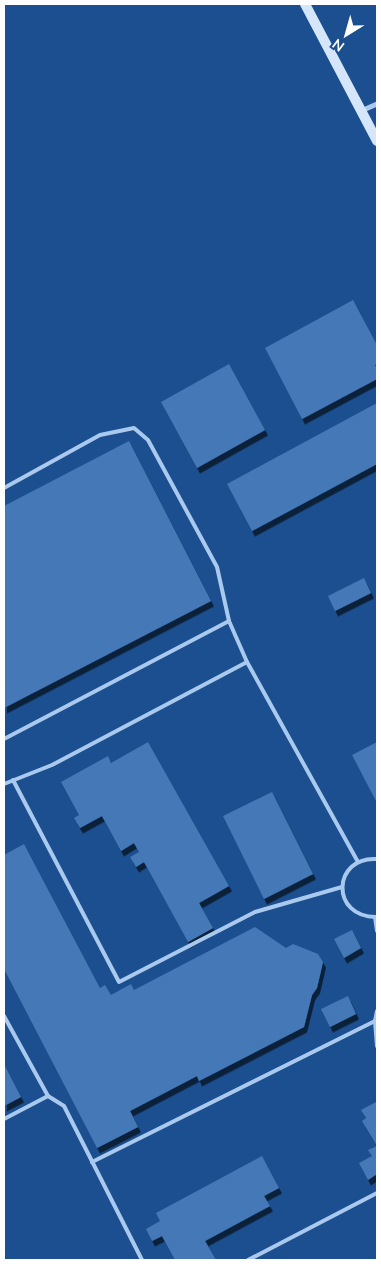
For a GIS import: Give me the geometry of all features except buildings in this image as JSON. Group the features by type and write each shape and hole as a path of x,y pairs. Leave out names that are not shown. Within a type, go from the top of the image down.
{"street":[{"path":"305,4 377,141"},
{"path":"362,111 377,104"}],"lane":[{"path":"4,488 100,435 134,428 148,440 217,567 229,621 247,662 358,862"},
{"path":"4,739 229,621"},
{"path":"4,784 52,765 247,662"},
{"path":"14,780 119,982 255,912 342,887"},
{"path":"377,859 369,858 358,862 345,875 342,887 344,898 356,914 376,917 377,931"},
{"path":"377,1011 375,1021 377,1046"},
{"path":"4,1016 48,1096 64,1106 142,1260"},
{"path":"92,1162 375,1021"},
{"path":"4,1119 48,1096"},
{"path":"248,1260 377,1193"}]}
